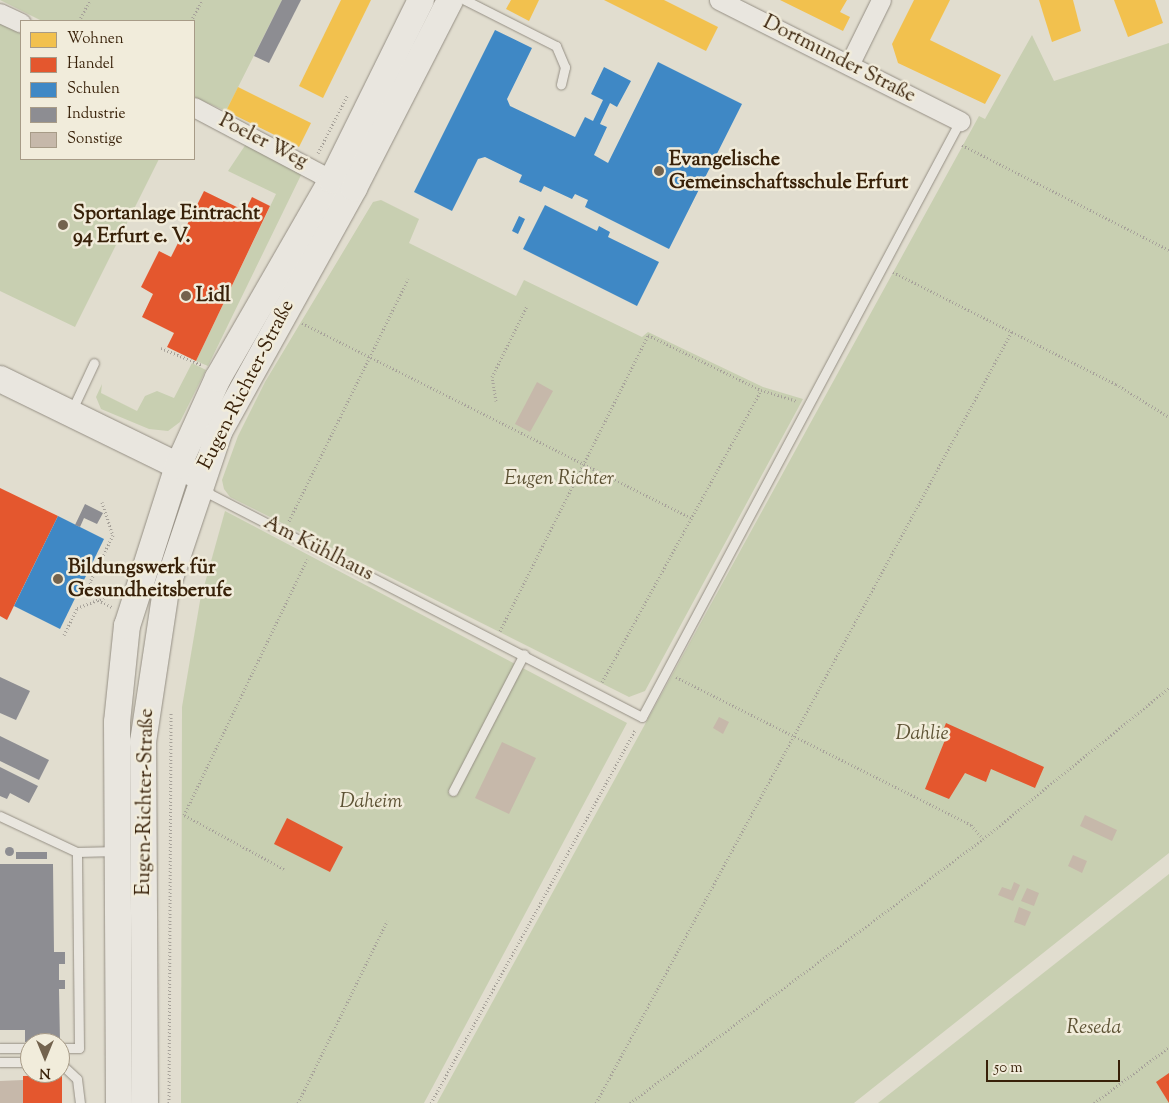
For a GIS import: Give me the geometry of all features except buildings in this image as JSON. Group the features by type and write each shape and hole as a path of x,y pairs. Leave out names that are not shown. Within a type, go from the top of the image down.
{"main road":[{"name":"Eugen-Richter-Straße","path":"119,1103 118,722 127,626 189,471 218,378 332,180 421,0"},
{"name":"Eugen-Richter-Straße","path":"145,1103 143,742 166,590 189,471 354,188 450,0"},
{"name":"Am Kühlhaus","path":"0,379 189,471"}],"street":[{"name":"Dortmunder Straße","path":"719,0 960,121"},
{"path":"849,65 881,0"},
{"path":"0,13 20,23"},
{"name":"Poeler Weg","path":"195,108 332,180"}],"lane":[{"path":"465,0 556,46 565,67 561,85"},
{"path":"642,718 811,406 960,121"},
{"path":"70,414 94,363"},
{"name":"Am Kühlhaus","path":"189,471 210,494 497,639 642,718"},
{"path":"453,791 524,654"},
{"path":"0,816 77,852 119,851"},
{"path":"70,1048 79,1048 77,852"},
{"path":"0,1048 20,1048"},
{"path":"0,1062 20,1062"},
{"path":"70,1072 77,1079 80,1103"}],"path":[{"path":"80,20 90,0"},
{"path":"192,20 202,0"},
{"path":"951,140 1169,250"},
{"path":"884,267 1116,384 1169,417"},
{"path":"284,532 408,279"},
{"path":"496,401 492,377 527,306"},
{"path":"281,314 690,518"},
{"path":"596,1103 1012,331"},
{"path":"497,639 648,335 761,390 811,406"},
{"path":"161,348 209,369"},
{"path":"596,693 761,390"},
{"path":"102,502 113,535 90,582 98,600 119,610"},
{"path":"284,869 184,815 313,546"},
{"path":"64,635 77,608 124,590"},
{"path":"666,672 971,825 983,839"},
{"path":"630,1103 983,839 1169,688"},
{"path":"169,1103 171,706"},
{"path":"431,1103 642,718"},
{"path":"298,1103 387,921"},
{"path":"1094,1103 1169,1047"}],"green space":[{"path":"0,0 282,0 226,111 195,97 195,20 40,20"},
{"name":"Sportanlage Eintracht 94 Erfurt e. V.","path":"0,22 20,32 20,160 158,160 75,327 0,291"},
{"name":"Dahlie","path":"1032,35 1054,81 1169,43 1169,853 854,1103 437,1103 979,116 985,119"},
{"path":"246,144 303,171 208,366 196,361 276,194 228,171"},
{"name":"Eugen Richter","path":"381,200 419,219 409,243 516,296 524,280 642,337 648,332 763,387 803,399 645,691 629,697 230,497 224,489 222,480 238,436 265,382 373,202"},
{"path":"192,363 206,370 180,422 168,431 149,429 101,409 96,397 102,384 101,393 137,411 145,396 157,391 174,398"},
{"name":"Daheim","path":"225,511 627,723 424,1103 181,1103 182,707 200,601"},
{"name":"Reseda","path":"1169,874 1169,1103 878,1103"}],"place":[{"name":"Evangelische Gemeinschaftsschule Erfurt","path":"659,171"},
{"name":"Sportanlage Eintracht 94 Erfurt e. V.","path":"63,225"},
{"name":"Lidl","path":"186,296"},
{"name":"Bildungswerk für Gesundheitsberufe","path":"58,579"}]}
